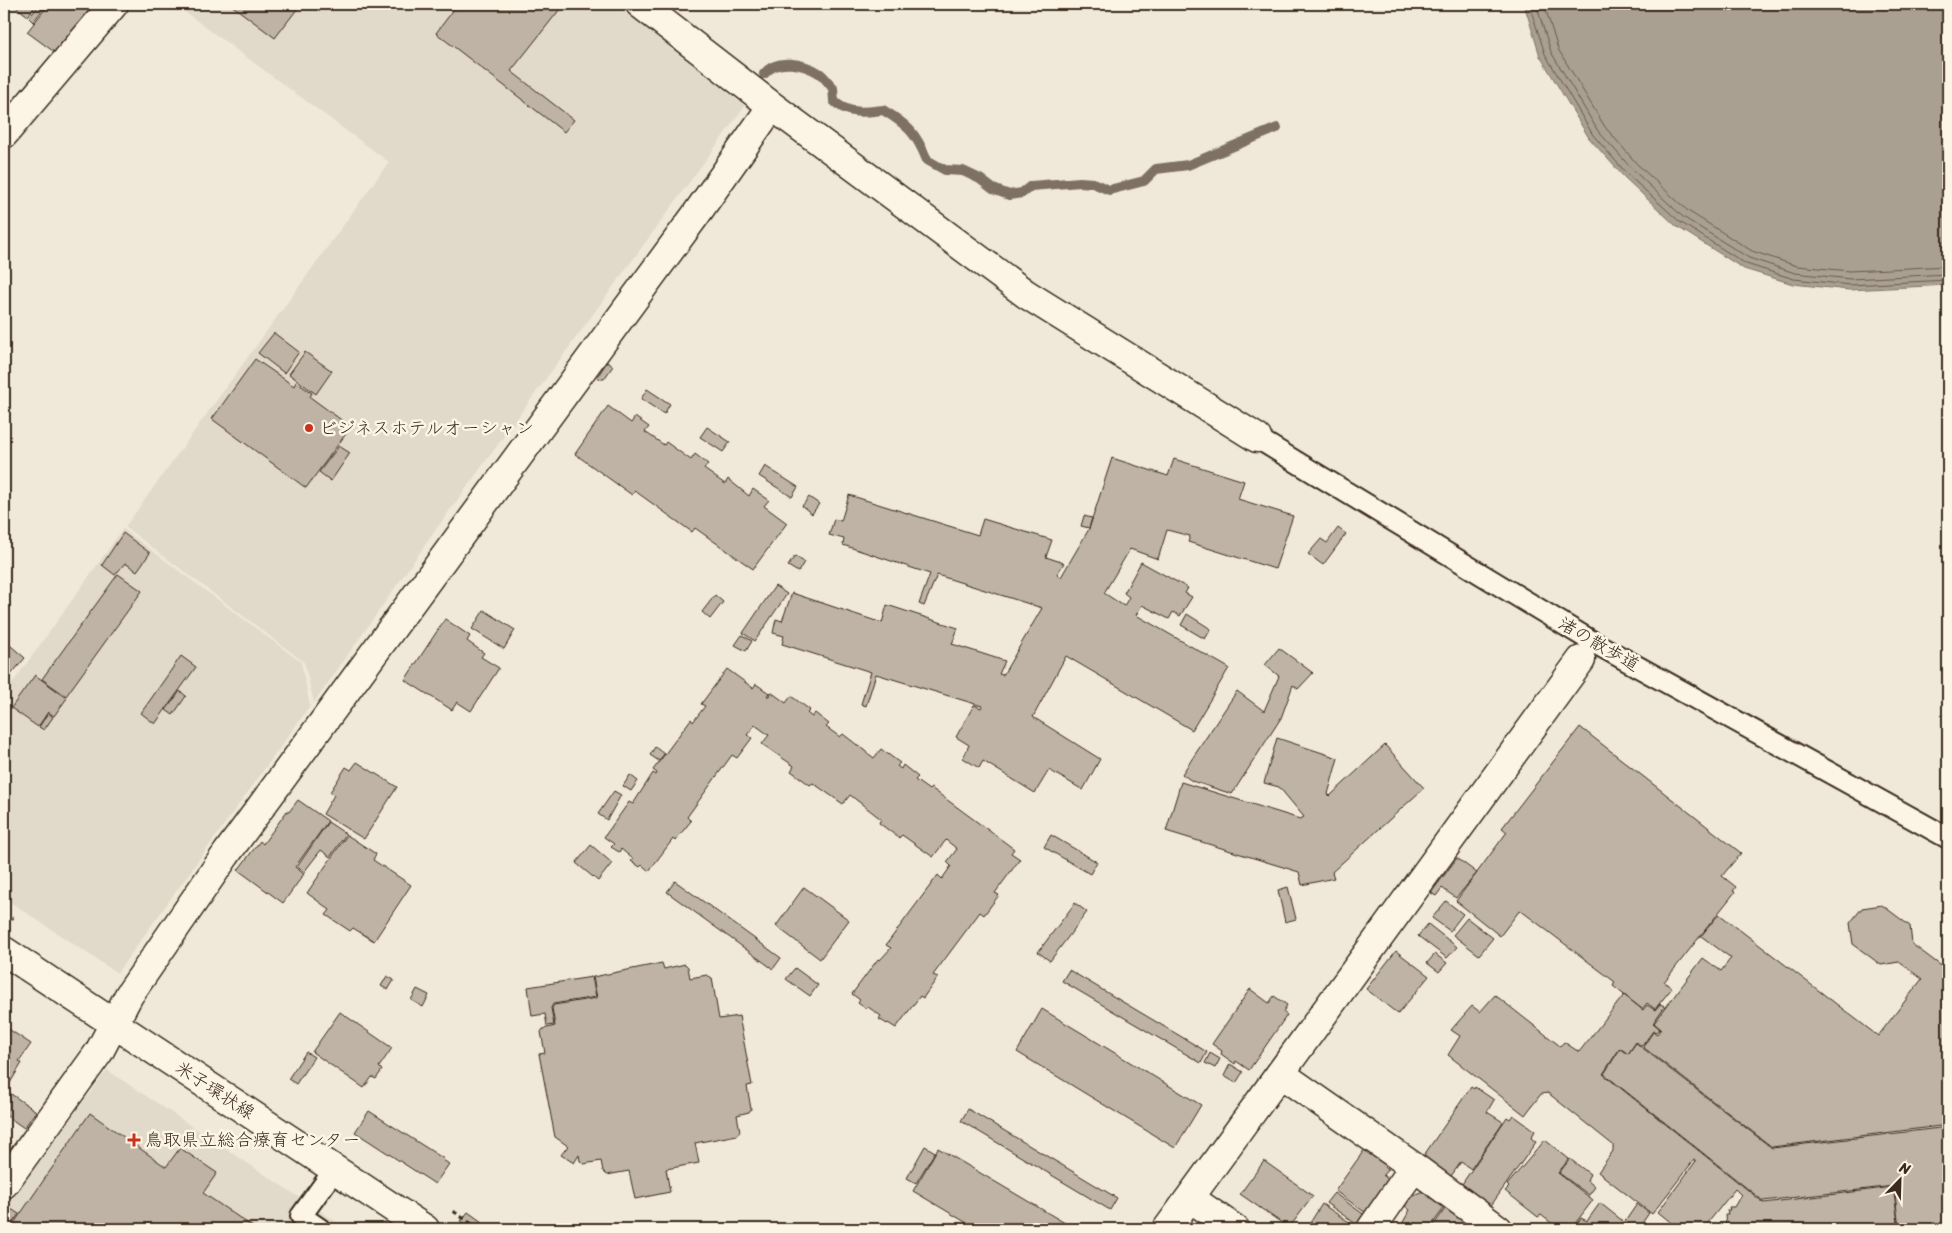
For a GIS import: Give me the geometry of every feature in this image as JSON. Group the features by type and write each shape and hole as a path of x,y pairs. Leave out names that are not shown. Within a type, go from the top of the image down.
{"street":[{"path":"4,134 114,4"},
{"path":"640,4 772,106 1026,294 1256,438"},
{"path":"4,1184 99,1052 129,995 227,853 689,224 772,106"},
{"path":"1167,1229 1587,651"},
{"name":"米子環状線","path":"4,951 425,1229"},
{"path":"1281,1074 1414,1167 1498,1229"},
{"path":"1371,1229 1414,1167"},
{"path":"1190,1198 1235,1229"}],"lane":[{"name":"渚の散歩道","path":"1256,438 1587,651 1948,838"},
{"path":"320,1229 301,1216 335,1169"}],"shaded area":[{"path":"174,4 615,4 745,106 437,528 314,703 304,662 125,527 389,162"},
{"path":"123,529 301,662 310,706 117,973 4,898 4,695"},
{"name":"鳥取県立総合療育センター","path":"107,1070 347,1229 4,1229 4,1209"}],"water":[{"path":"1524,4 1948,4 1948,285 1849,290 1793,284 1744,269 1676,226 1624,177 1589,138 1540,56"}],"building":[{"path":"12,4 37,4 28,16"},
{"path":"40,4 47,4 33,22 29,18"},
{"path":"49,4 86,4 91,7 57,54 27,32"},
{"path":"230,4 301,4 275,38"},
{"path":"458,4 564,4 511,71 574,120 564,132 436,33"},
{"path":"274,333 299,352 284,373 258,353"},
{"path":"305,352 332,371 316,394 289,374"},
{"path":"255,359 294,386 296,382 312,393 310,397 351,427 306,488 212,419"},
{"path":"607,362 613,366 604,379 597,377"},
{"path":"647,389 670,404 664,414 641,399"},
{"path":"608,406 631,423 635,417 649,427 645,432 664,445 666,442 691,460 695,454 708,464 704,469 725,484 728,479 749,496 753,489 769,500 764,506 787,523 753,569 695,528 692,532 635,491 632,495 575,454"},
{"path":"707,427 730,442 723,452 700,437"},
{"path":"339,446 350,453 331,481 319,472"},
{"path":"1112,458 1168,476 1174,459 1244,481 1238,499 1293,516 1275,569 1188,542 1190,536 1167,530 1158,559 1130,549 1104,593 1124,606 1129,597 1124,593 1141,562 1188,588 1185,593 1192,597 1180,616 1173,612 1169,619 1142,605 1136,615 1229,668 1192,730 1066,656 1033,717 1100,759 1083,790 1049,770 1035,793 983,761 979,768 963,758 969,745 956,737 974,705 981,708 982,706 876,674 866,706 861,704 871,672 782,644 784,636 773,633 776,619 782,621 792,593 882,623 887,605 958,628 952,644 1005,661 999,674 1003,675 1042,608 937,575 924,606 919,604 930,574 843,545 844,539 829,535 834,519 841,521 849,495 978,535 983,519 1052,540 1046,557 1064,563 1057,574 1061,577 1089,529"},
{"path":"765,466 798,487 792,497 759,476"},
{"path":"809,497 819,504 812,514 802,506"},
{"path":"1084,516 1092,518 1089,528 1081,526"},
{"path":"1338,528 1346,534 1323,565 1308,554 1321,539 1327,543"},
{"path":"123,533 150,553 137,571 125,563 115,575 102,565"},
{"path":"795,556 804,562 798,572 788,566"},
{"path":"118,574 142,591 66,696 42,679"},
{"path":"775,586 787,594 755,641 743,633"},
{"path":"715,595 723,602 710,619 702,612"},
{"path":"484,610 515,630 504,649 472,629"},
{"path":"1187,614 1211,629 1205,639 1181,625"},
{"path":"445,619 470,636 467,641 484,653 481,657 499,668 471,711 457,702 452,710 405,680"},
{"path":"742,635 752,641 746,651 735,645"},
{"path":"4,640 25,658 4,683"},
{"path":"1279,648 1313,673 1298,689 1293,685 1281,718 1232,794 1192,781 1182,774 1237,691 1264,711 1279,676 1265,665"},
{"path":"181,656 196,667 155,724 141,713"},
{"path":"727,669 753,688 756,684 769,693 767,696 771,692 786,703 791,696 810,710 807,713 812,717 815,713 829,724 826,727 840,737 843,734 874,758 881,749 900,763 897,766 901,769 903,765 918,777 915,780 929,790 931,788 1014,849 1011,853 1020,859 995,893 999,895 984,915 980,912 933,975 938,977 923,998 920,996 896,1028 879,1019 881,1016 868,1007 866,1009 858,1003 860,1000 852,994 878,959 880,960 891,948 886,945 938,875 942,879 951,866 947,862 957,849 946,840 933,857 902,835 899,838 879,823 881,819 850,795 843,804 813,783 810,785 791,771 794,766 762,744 769,735 755,725 747,735 752,738 737,758 732,755 687,817 691,821 675,841 673,839 649,871 642,865 640,867 631,861 633,859 621,849 619,852 611,847 614,844 604,837 629,802 633,804 653,773 656,775 657,773 653,770 691,719 693,722 705,706 701,704"},
{"path":"35,675 67,698 54,716 48,712 38,727 11,708"},
{"path":"180,691 186,696 173,715 166,710"},
{"path":"48,713 53,717 44,730 39,727"},
{"path":"1580,727 1741,853 1722,876 1736,887 1733,891 1735,892 1664,982 1672,988 1655,1009 1647,1003 1642,1009 1613,986 1615,982 1520,910 1500,936 1456,901 1507,832 1502,828"},
{"path":"1277,738 1338,758 1328,794 1330,796 1385,745 1424,788 1332,872 1334,878 1302,885 1299,872 1166,831 1181,782 1300,819 1304,817 1279,787 1264,783"},
{"path":"655,747 664,754 659,761 650,755"},
{"path":"357,762 397,787 364,839 323,814 334,795 330,792 346,767 351,770"},
{"path":"630,775 638,781 631,791 623,786"},
{"path":"614,791 621,795 607,820 598,814"},
{"path":"298,800 328,821 295,867 304,874 283,903 238,870 260,841 263,844 287,811 289,812"},
{"path":"328,822 346,834 330,857 321,850 304,872 297,867"},
{"path":"347,835 376,854 373,860 411,885 374,941 353,928 350,931 326,915 330,910 307,893"},
{"path":"1051,835 1097,862 1090,874 1044,847"},
{"path":"591,845 612,863 598,881 576,863"},
{"path":"1457,858 1477,873 1456,898 1442,888 1436,896 1431,893"},
{"path":"675,881 781,958 773,969 667,892"},
{"path":"804,887 849,920 820,959 776,926"},
{"path":"1288,887 1296,919 1285,922 1278,890"},
{"path":"1446,901 1463,914 1450,931 1432,918"},
{"path":"1075,903 1087,912 1050,961 1038,952"},
{"path":"1882,905 1910,926 1912,944 1948,971 1948,1125 1772,1147 1643,1047 1653,1032 1657,1034 1661,1029 1654,1023 1703,958 1721,971 1731,958 1701,936 1719,914 1878,1036 1922,979 1899,962 1881,965 1853,944 1850,923 1862,908"},
{"path":"1467,918 1493,938 1479,955 1453,935"},
{"path":"1428,924 1457,947 1447,958 1418,936"},
{"path":"1396,951 1429,976 1398,1014 1366,989"},
{"path":"1435,954 1447,963 1439,972 1427,963"},
{"path":"662,963 664,969 685,964 688,967 690,978 707,975 712,978 719,1019 739,1016 752,1085 747,1086 751,1109 749,1112 737,1115 740,1131 737,1135 695,1143 699,1163 666,1169 670,1192 635,1199 629,1171 607,1175 603,1171 601,1161 584,1164 580,1161 579,1155 574,1163 561,1155 568,1146 555,1137 539,1054 545,1053 541,1032 543,1029 555,1026 552,1008 554,1005 597,998 593,977"},
{"path":"795,968 818,985 810,996 786,979"},
{"path":"1069,970 1207,1052 1201,1063 1062,981"},
{"path":"387,976 394,980 388,990 381,986"},
{"path":"592,977 596,997 553,1004 551,1008 554,1025 547,1026 545,1014 532,1016 528,987"},
{"path":"417,989 429,995 423,1007 411,1000"},
{"path":"1250,989 1269,1003 1274,996 1287,1005 1283,1012 1287,1015 1249,1070 1236,1061 1235,1064 1221,1054 1222,1051 1212,1044"},
{"path":"1495,995 1560,1046 1564,1042 1579,1052 1624,995 1643,1010 1647,1005 1655,1010 1660,1004 1665,1006 1653,1023 1660,1029 1656,1032 1653,1031 1642,1046 1636,1042 1628,1054 1620,1048 1603,1074 1764,1203 1893,1187 1899,1229 1730,1229 1726,1227 1725,1215 1728,1215 1727,1210 1730,1210 1729,1207 1734,1207 1741,1195 1735,1189 1703,1229 1679,1229 1658,1212 1696,1161 1694,1160 1652,1214 1598,1172 1613,1151 1613,1145 1548,1093 1541,1094 1525,1115 1448,1055 1460,1036 1451,1030 1472,1006 1480,1012"},
{"path":"1042,1009 1201,1105 1175,1148 1017,1052"},
{"path":"340,1012 392,1048 379,1067 382,1070 376,1079 372,1077 364,1088 312,1052"},
{"path":"4,1026 31,1044 19,1061 22,1063 7,1088 4,1086"},
{"path":"1636,1043 1772,1148 1948,1127 1948,1211 1946,1211 1948,1229 1899,1229 1894,1186 1763,1201 1604,1074 1620,1049 1628,1054"},
{"path":"306,1052 314,1057 296,1084 288,1079"},
{"path":"1210,1053 1220,1059 1215,1068 1205,1063"},
{"path":"1230,1064 1243,1072 1236,1083 1224,1076"},
{"path":"1471,1087 1474,1089 1475,1087 1494,1100 1487,1112 1503,1122 1471,1169 1461,1162 1449,1179 1422,1158"},
{"path":"8,1092 36,1111 24,1128 4,1114 4,1098"},
{"path":"968,1109 1117,1198 1110,1210 961,1121"},
{"path":"369,1111 449,1164 435,1184 355,1132"},
{"path":"90,1113 166,1167 180,1148 217,1173 203,1193 256,1229 10,1229"},
{"path":"1513,1115 1535,1131 1531,1138 1536,1142 1490,1207 1460,1187 1507,1117 1510,1119"},
{"path":"1545,1140 1569,1159 1558,1173 1593,1200 1571,1229 1559,1229 1541,1215 1538,1217 1505,1191 1509,1187 1507,1185"},
{"path":"925,1146 935,1152 916,1183 907,1178"},
{"path":"938,1148 1075,1229 977,1229 913,1191"},
{"path":"1365,1149 1387,1165 1385,1168 1388,1169 1383,1175 1389,1180 1366,1213 1335,1191"},
{"path":"1570,1159 1590,1174 1587,1180 1595,1187 1589,1195 1559,1173"},
{"path":"1264,1161 1313,1196 1289,1228 1240,1194"},
{"path":"1423,1191 1444,1208 1429,1229 1399,1229 1410,1210 1405,1206 1411,1196"},
{"path":"1334,1193 1366,1216 1359,1226 1326,1203"},
{"path":"1600,1203 1624,1222 1618,1229 1573,1229 1581,1218 1587,1221"},
{"path":"1322,1204 1358,1228 1358,1229 1306,1229"},
{"path":"1637,1204 1649,1213 1638,1229 1624,1223"},
{"path":"1447,1206 1473,1225 1470,1229 1431,1229"},
{"path":"11,1209 19,1214 8,1229 4,1229 4,1220"},
{"path":"468,1212 482,1222 477,1229 473,1229 461,1221"}],"waterway":[{"path":"764,74 769,69 783,64 798,65 813,70 821,75 833,88 834,101 845,109 851,111 883,110 910,130 927,160 945,170 963,171 980,179 993,189 1009,195 1022,193 1031,186 1080,182 1093,183 1109,190 1144,181 1156,169 1188,165 1277,128"}],"place":[{"name":"ビジネスホテルオーシャン","path":"309,428"},
{"name":"鳥取県立総合療育センター","path":"134,1140"}]}
